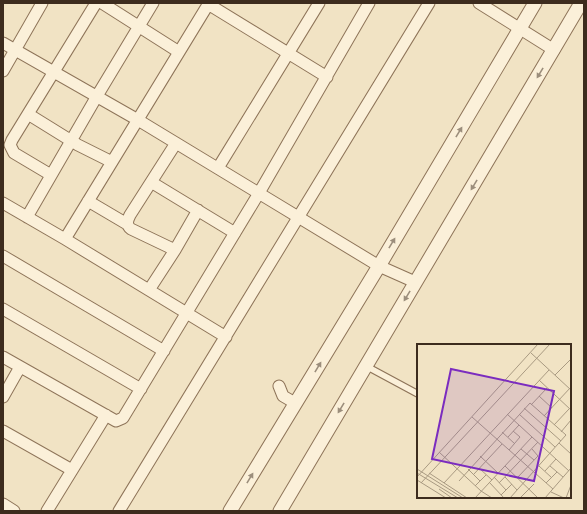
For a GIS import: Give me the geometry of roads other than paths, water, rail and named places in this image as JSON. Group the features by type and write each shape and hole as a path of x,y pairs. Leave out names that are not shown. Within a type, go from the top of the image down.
{"street":[{"path":"3,71 42,3"},
{"path":"51,175 14,153 7,147 10,145 96,3"},
{"path":"102,3 179,52"},
{"path":"27,217 97,96 154,3"},
{"path":"3,357 106,415 116,420 123,418 259,193 369,3"},
{"path":"119,511 429,3"},
{"path":"479,3 554,50"},
{"path":"230,511 379,266 535,3"},
{"path":"280,511 581,3"},
{"path":"65,239 209,4 326,77"},
{"path":"218,168 289,54 314,4"},
{"path":"3,43 138,120 379,266 415,282"},
{"path":"28,114 72,141 112,162"},
{"path":"127,224 130,215 176,143"},
{"path":"151,182 235,233"},
{"path":"88,201 127,224 131,230 175,250"},
{"path":"3,203 226,337"},
{"path":"149,290 175,250 198,210"},
{"path":"3,256 164,351"},
{"path":"3,309 141,389"},
{"path":"3,397 20,367"},
{"path":"279,386 283,396 296,403"},
{"path":"47,511 106,415"},
{"path":"3,431 72,470"},
{"path":"3,504 14,511"}],"lane":[{"path":"366,366 417,393"}]}
